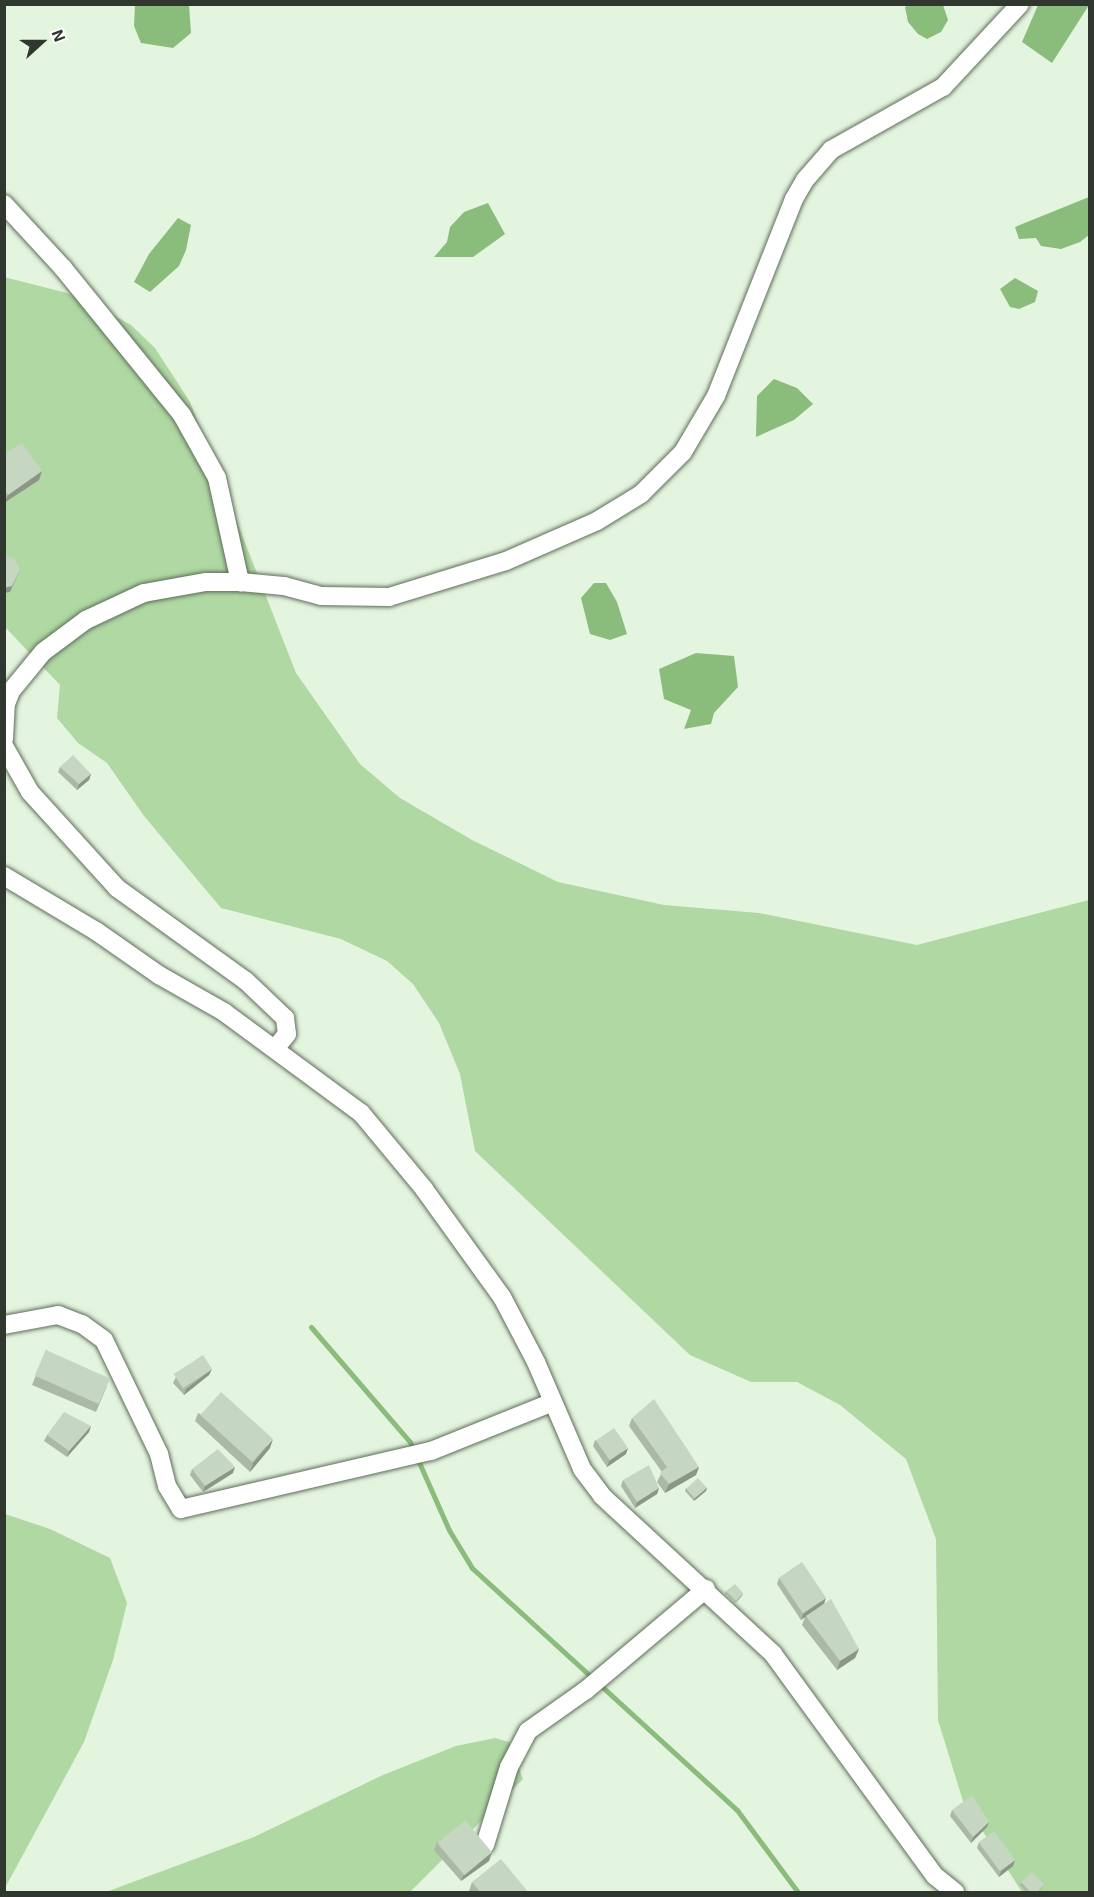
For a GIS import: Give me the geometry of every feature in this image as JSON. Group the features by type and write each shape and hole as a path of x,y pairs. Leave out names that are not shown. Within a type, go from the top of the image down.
{"street":[{"path":"4,739 6,704 11,691 43,652 73,628 144,593 206,582 240,582 284,586 321,596 389,597 506,561 597,521 641,494 683,452 717,396 794,199 805,180 831,150 943,87 1020,4"},
{"path":"4,204 63,268 182,415 217,478 240,582"},
{"path":"4,746 30,792 117,888 246,981 285,1018 287,1034 275,1049"},
{"path":"4,876 96,931 159,975 224,1012 361,1113 424,1189 502,1297 553,1402 582,1469 602,1496 706,1589 773,1654 935,1876 955,1893"},
{"path":"4,1325 58,1315 82,1324 104,1340 159,1454 167,1486 181,1509 431,1451 553,1402"},
{"path":"485,1845 509,1767 528,1731 605,1675 706,1589"}],"shaded area":[{"path":"135,5 189,5 191,33 173,48 141,43 134,26"},
{"path":"943,5 948,20 941,32 927,39 918,34 908,22 905,7"},
{"path":"1038,5 1089,5 1052,63 1022,42"},
{"path":"1089,197 1089,235 1080,242 1061,249 1041,246 1036,238 1019,239 1015,227"},
{"path":"488,203 505,234 473,257 434,257 447,242 450,227 464,212"},
{"path":"178,218 191,225 186,250 179,266 150,292 134,282 149,254"},
{"path":"4,277 67,293 102,309 131,325 155,348 190,402 296,673 360,764 400,798 472,840 558,882 664,905 759,913 917,945 1089,900 1089,1892 1022,1892 963,1801 938,1720 936,1539 906,1459 840,1405 797,1382 751,1382 690,1355 475,1151 460,1074 439,1023 413,984 387,961 341,939 221,908 144,816 107,763 78,743 57,718 60,685 5,627"},
{"path":"1015,278 1038,291 1035,302 1019,309 1010,307 1000,289"},
{"path":"774,379 797,388 813,404 794,420 756,437 757,396"},
{"path":"594,583 606,583 617,602 627,634 610,640 590,634 581,598"},
{"path":"696,653 734,656 738,687 714,713 711,724 684,729 691,710 664,699 659,669"},
{"path":"5,1514 50,1529 110,1558 127,1603 113,1660 84,1742 5,1888"},
{"path":"495,1738 509,1742 523,1779 410,1892 106,1892 254,1837 383,1775 456,1746"}],"building":[{"path":"22,443 42,471 8,495 4,490 4,454"},
{"path":"4,555 15,559 20,570 12,586 4,588"},
{"path":"73,755 91,774 79,784 60,767"},
{"path":"46,1350 110,1378 99,1404 35,1376"},
{"path":"203,1355 212,1369 183,1388 174,1374"},
{"path":"221,1392 273,1439 252,1462 200,1415"},
{"path":"654,1399 699,1467 669,1484 660,1473 667,1467 632,1418"},
{"path":"64,1412 91,1426 69,1451 47,1435"},
{"path":"614,1428 628,1448 610,1460 596,1441"},
{"path":"218,1449 235,1467 205,1486 192,1469"},
{"path":"649,1465 659,1488 637,1502 623,1480"},
{"path":"698,1478 707,1488 695,1498 686,1489"},
{"path":"802,1562 826,1598 803,1613 779,1578"},
{"path":"735,1584 743,1593 736,1601 726,1591"},
{"path":"831,1599 859,1649 840,1661 806,1616"},
{"path":"972,1795 989,1822 973,1837 952,1810"},
{"path":"465,1820 492,1852 464,1875 437,1843"},
{"path":"994,1831 1015,1860 1000,1871 979,1842"},
{"path":"501,1859 529,1893 481,1893 472,1882"},
{"path":"1032,1872 1044,1884 1037,1893 1031,1893 1021,1882"}],"waterway":[{"path":"311,1327 410,1442 449,1530 472,1568 737,1810 798,1892"}]}
